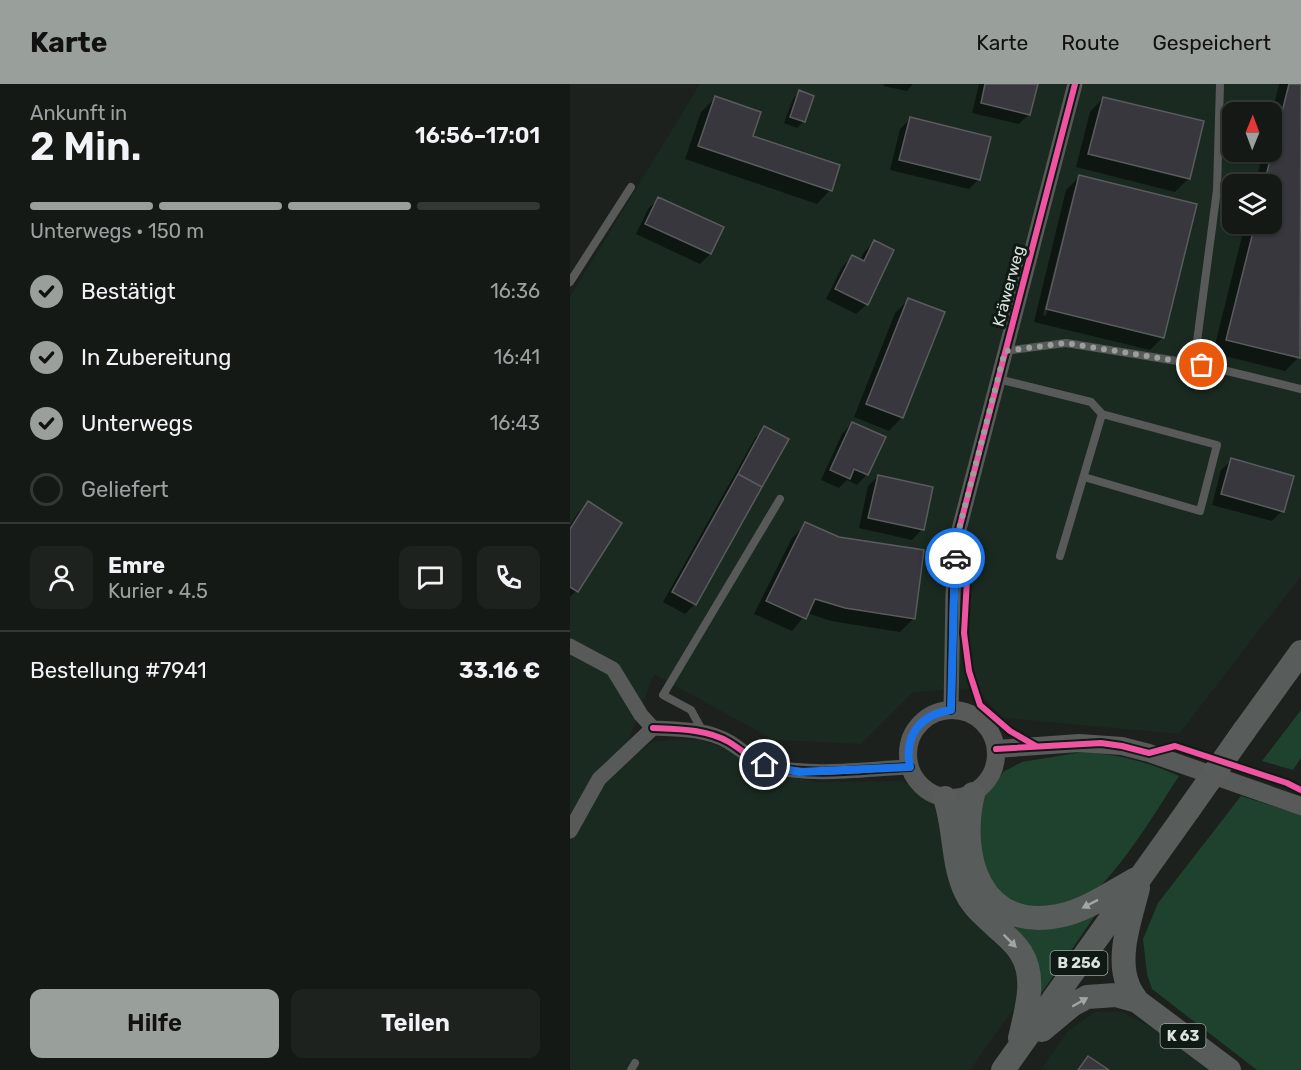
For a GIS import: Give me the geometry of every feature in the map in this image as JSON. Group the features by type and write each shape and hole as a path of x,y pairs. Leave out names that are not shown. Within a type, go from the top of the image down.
{"main road":[{"name":"B 256","path":"1003,1070 1301,652"},
{"path":"974,794 968,832 973,866 983,889 998,907 1029,917 1060,916 1089,905 1141,876"},
{"path":"945,798 951,819 957,865 969,898 975,908 1016,946 1027,964 1028,999 1017,1050"},
{"name":"K 63","path":"1141,876 1125,951 1124,970 1127,984 1137,1001 1229,1070"},
{"path":"1017,1050 1072,1005 1087,997 1116,995 1137,1001"}],"street":[{"name":"Kräwerweg","path":"951,710 952,594 956,541 1074,84"},
{"path":"570,646 613,669 641,715 653,728 704,733 726,740 765,765 799,772 910,767"},
{"path":"951,710 977,718 990,732 996,749 995,766 989,779 974,794 964,798 945,798 920,784 910,767 908,756 913,734 929,717 951,710"},
{"path":"570,831 599,779 653,728"},
{"path":"996,749 1079,743 1122,746 1171,760 1301,806"}],"lane":[{"path":"1194,364 1217,190 1220,84"},
{"path":"570,282 631,187"},
{"name":"Kräwerweg","path":"1005,351 1066,343 1194,364 1301,389"},
{"path":"998,379 1091,402 1102,414 1217,445 1200,511 1084,477"},
{"path":"1060,556 1102,414"},
{"path":"704,733 691,710 663,695 780,499"}],"shaded area":[{"path":"700,84 1301,84 1301,576 1179,734 1004,718 974,688 913,692 861,744 774,740 654,674 619,765 653,742 676,739 701,740 728,750 764,772 817,782 903,781 936,807 1019,972 1016,1005 970,1070 570,1070 570,297"},
{"path":"1095,1012 1122,1012 1159,1031 1208,1070 1041,1070 1068,1031"}],"green space":[{"path":"1301,710 1301,758 1293,770 1262,761"},
{"path":"1083,752 1132,760 1179,776 1130,850 1100,887 1085,899 1072,905 1016,908 977,868 980,800 994,786 1003,772 1022,762"},
{"path":"1241,796 1301,815 1301,1070 1257,1070 1152,989 1147,974 1143,939 1158,903"},
{"path":"1101,907 1038,998 997,915"}],"building":[{"path":"985,84 1038,84 1030,115 981,103"},
{"path":"1289,84 1301,84 1300,358 1226,340 1252,234 1282,234 1282,174 1266,174 1270,162 1282,162 1282,112"},
{"path":"799,90 814,96 805,122 790,117"},
{"path":"715,96 761,112 753,136 840,165 832,191 698,146"},
{"path":"1103,97 1204,121 1190,179 1088,154"},
{"path":"910,117 991,137 980,180 899,160"},
{"path":"1079,175 1197,204 1164,338 1046,309"},
{"path":"658,197 724,227 711,254 645,224"},
{"path":"874,240 894,250 868,305 835,289 852,255 864,261"},
{"path":"908,298 945,312 903,418 866,404"},
{"path":"852,422 886,437 868,475 854,469 850,479 830,470"},
{"path":"764,426 789,439 762,487 738,474"},
{"path":"1231,458 1294,476 1284,512 1221,494"},
{"path":"738,474 762,487 696,605 672,592"},
{"path":"878,475 933,487 924,530 868,518"},
{"path":"588,501 622,523 578,592 570,587 570,529"},
{"path":"805,522 839,537 924,550 915,619 845,608 815,599 806,619 766,601"},
{"path":"1088,1056 1109,1070 1078,1070"}],"cycle path":[{"path":"951,710 956,541 1075,84"},
{"path":"954,568 967,579 964,633 969,671 980,705 1010,731 1036,746"},
{"path":"653,728 692,730 711,734 729,742 763,764 785,769 821,772 910,767"},
{"path":"996,749 1101,743 1149,753 1175,746 1287,783 1301,790"}],"way so far":[{"path":"955,558 956,541 1005,351 1066,343 1202,365"}],"route":[{"path":"765,765 799,772 910,767 909,744 920,724 940,712 951,710 952,594 955,558"}]}
